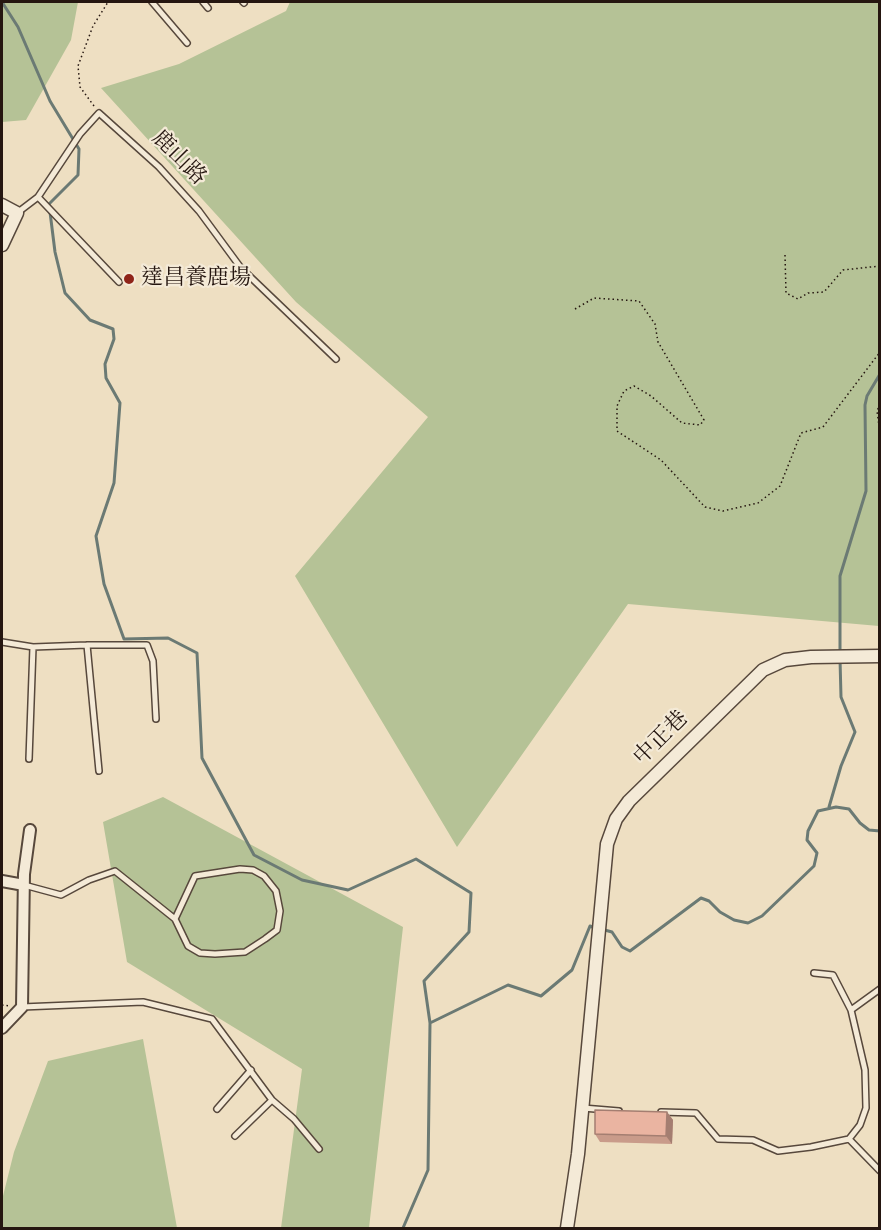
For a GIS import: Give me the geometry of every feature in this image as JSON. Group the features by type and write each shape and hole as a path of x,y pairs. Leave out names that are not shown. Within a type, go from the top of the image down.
{"street":[{"path":"2,205 18,213 2,245"},
{"name":"中正巷","path":"582,1108 607,844 616,819 629,801 763,670 785,660 879,656"},
{"path":"2,1028 22,1007 24,885 30,830"},
{"path":"2,881 24,885"},
{"path":"567,1228 582,1108"}],"lane":[{"path":"152,2 187,43"},
{"path":"203,2 208,8"},
{"path":"18,213 38,197 80,134 99,113"},
{"name":"鹿山路","path":"99,113 159,168 199,211 241,268 336,359"},
{"path":"38,197 119,282"},
{"path":"2,642 33,647 147,645 153,661 156,719"},
{"path":"87,645 99,771"},
{"path":"29,759 33,647"},
{"path":"24,885 61,895 89,880 116,871 175,919 188,946 200,952 215,954 244,952 265,939 277,930 280,911 276,891 264,876 253,870 240,869 195,876 175,919"},
{"path":"651,1112 696,1113 718,1139 753,1140 777,1151 849,1139 860,1125 866,1108 865,1070 851,1010 833,975 814,974"},
{"path":"851,1010 879,989"},
{"path":"22,1007 143,1002 212,1019 272,1100 294,1119 319,1149"},
{"path":"217,1109 251,1070"},
{"path":"235,1136 272,1100"},
{"path":"582,1108 628,1112"},
{"path":"849,1139 879,1171"}],"path":[{"path":"99,113 80,87 78,66 93,26 108,2"},
{"path":"785,255 786,293 798,299 808,293 824,292 843,270 878,268 879,266"},
{"path":"575,309 594,298 639,301 655,324 658,342 704,420 700,425 682,423 651,396 634,386 624,391 618,406 618,431 661,460 705,507 723,511 758,503 780,486 801,434 823,427 879,352"},
{"path":"879,404 876,411 879,433"}],"green space":[{"path":"2,2 78,2 71,40 26,120 2,122"},
{"path":"290,2 879,2 879,626 628,604 457,847 295,576 428,417 296,302 101,88 179,64 286,11"},
{"path":"163,797 403,927 369,1228 281,1228 302,1069 127,962 103,822"},
{"path":"143,1039 177,1228 2,1228 2,1200 14,1152 48,1061"}],"building":[{"path":"595,1110 667,1112 666,1136 595,1134"}],"waterway":[{"path":"2,2 18,27 50,101 79,149 78,175 49,204 55,252 65,293 90,320 113,329 114,339 105,364 106,378 120,403 114,483 96,536 104,584 124,639 168,638 197,653 202,758 254,855 302,880 348,890 416,859 471,893 469,932 424,981 430,1023 428,1170 403,1228"},
{"path":"840,653 840,576 866,491 865,405 867,396 880,374"},
{"path":"829,807 841,766 855,732 841,697 840,659"},
{"path":"601,929 612,932 622,947 630,951 701,898 709,901 720,912 734,920 748,923 762,916 814,866 817,853 807,840 808,831 818,811 836,807 849,809 869,830 880,831"},
{"path":"430,1023 508,985 541,996 572,970 590,926 595,928"}],"place":[{"name":"達昌養鹿場","path":"129,279"}]}
